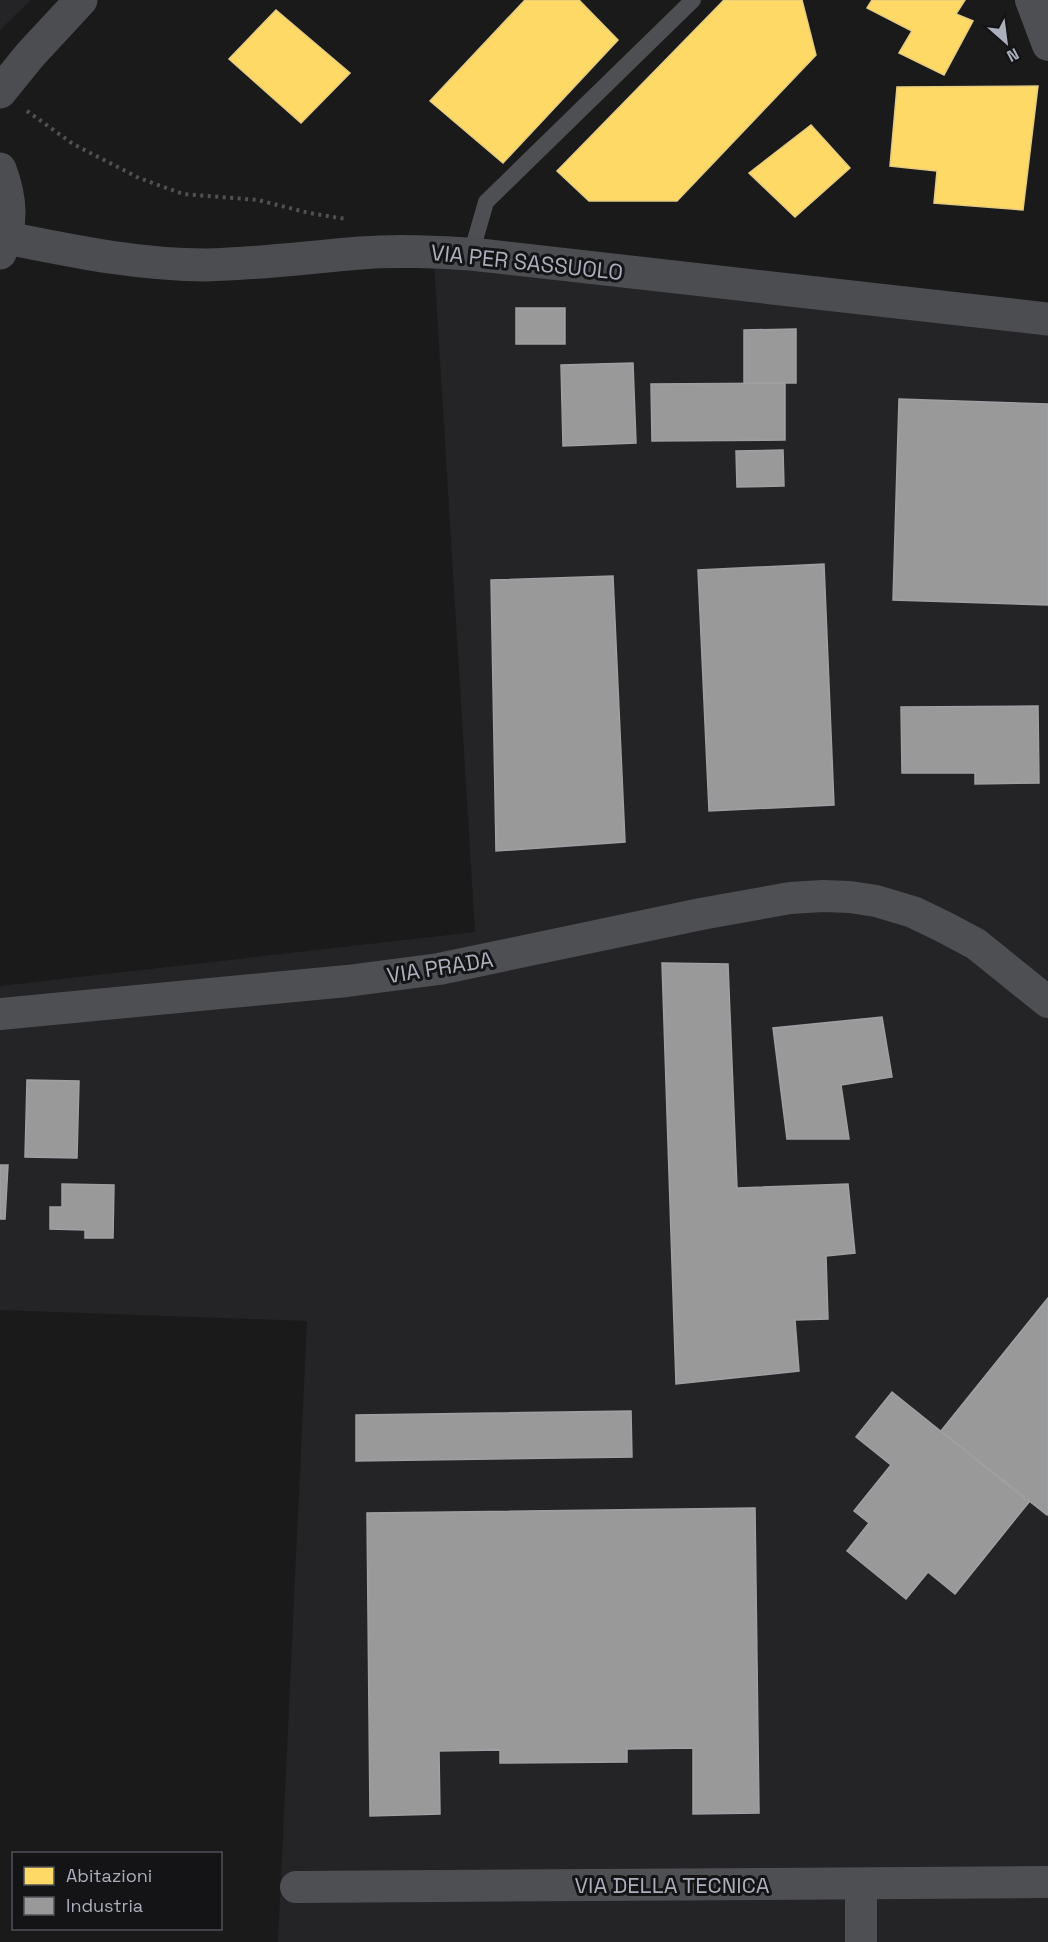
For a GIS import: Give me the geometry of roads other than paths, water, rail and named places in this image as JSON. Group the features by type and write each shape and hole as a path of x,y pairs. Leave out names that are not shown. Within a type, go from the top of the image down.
{"main road":[{"path":"0,92 30,55 81,0"},
{"path":"0,169 8,191 10,214 3,246"},
{"name":"VIA PER SASSUOLO","path":"3,246 162,264 207,265 383,252 426,251 471,254 1048,320"}],"street":[{"path":"1031,0 1048,45"},
{"name":"VIA PRADA","path":"0,1014 347,981 439,969 701,914 790,898 850,897 876,901 913,912 976,944 1048,1002"},
{"name":"VIA DELLA TECNICA","path":"296,1887 1048,1882"},
{"path":"861,1884 861,1942"}],"lane":[{"path":"471,254 486,202 693,0"}]}
